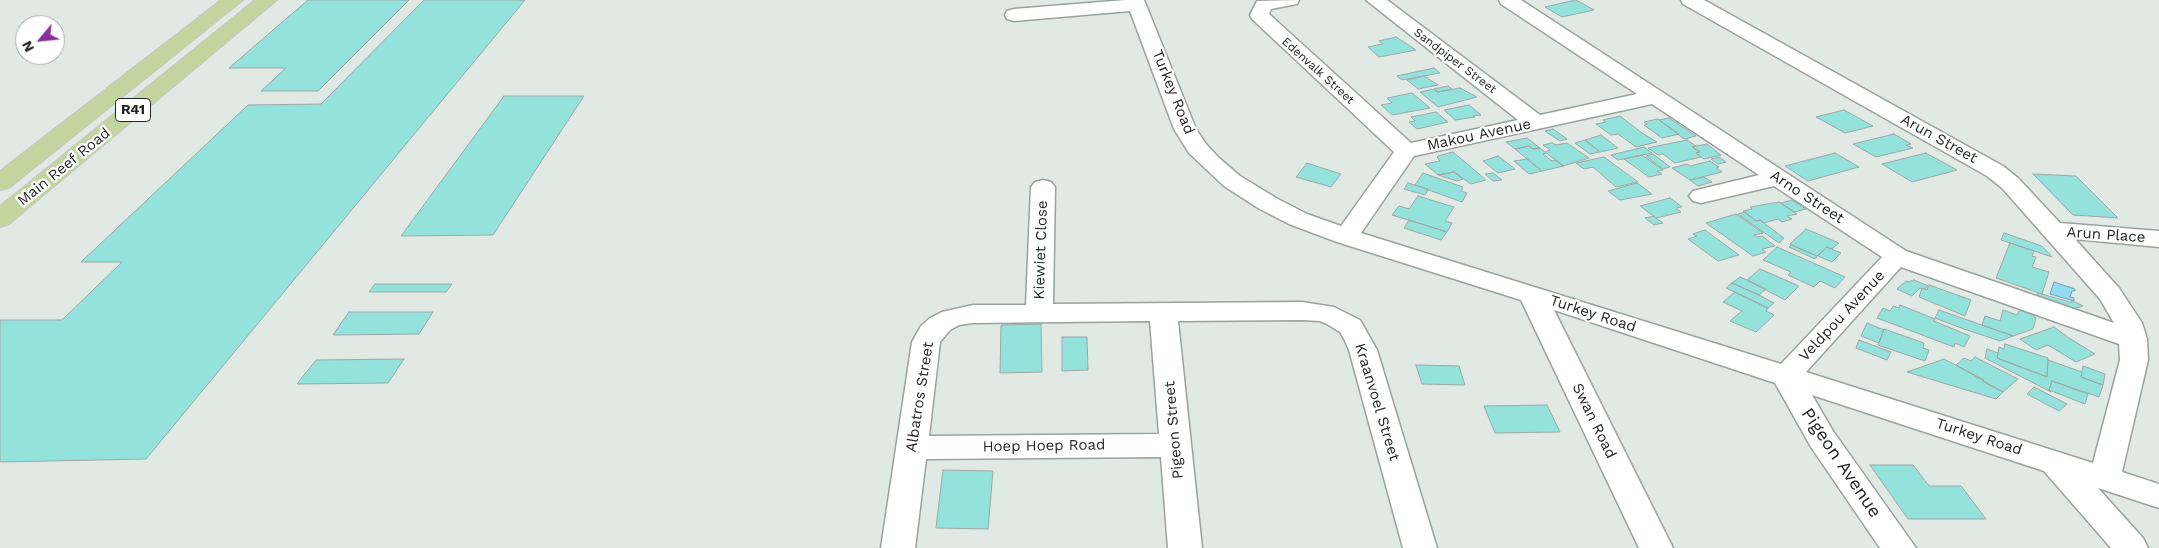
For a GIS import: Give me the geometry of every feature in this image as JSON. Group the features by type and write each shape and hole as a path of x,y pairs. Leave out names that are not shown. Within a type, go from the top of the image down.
{"main road":[{"name":"Main Reef Road","path":"0,182 233,0"},
{"name":"Main Reef Road","path":"0,219 267,0"}],"street":[{"name":"Edenvalk Street","path":"1290,0 1264,5 1260,11 1262,19 1406,151"},
{"name":"Sandpiper Street","path":"1375,0 1536,123"},
{"name":"Arno Street","path":"1508,0 1897,256 2133,339"},
{"name":"Arun Street","path":"1690,0 1994,171 2010,183 2110,294 2128,322 2133,339"},
{"path":"1014,15 1136,3"},
{"name":"Turkey Road","path":"1136,3 1185,129 1211,163 1232,181 1267,204 1298,219 1346,237 1532,294 2159,496"},
{"name":"Makou Avenue","path":"1346,237 1406,151 1655,97"},
{"path":"1701,196 1777,178"},
{"name":"Kiewiet Close","path":"1039,313 1043,187"},
{"name":"Arun Place","path":"2053,230 2159,239"},
{"name":"Veldpou Avenue","path":"1786,376 1897,256"},
{"name":"Swan Road","path":"1532,294 1656,548"},
{"name":"Albatros Street","path":"898,548 926,342 931,332 940,324 952,318 973,314 1163,312"},
{"name":"Pigeon Street","path":"1163,312 1186,548"},
{"name":"Kraanvoel Street","path":"1163,312 1312,312 1337,318 1350,326 1363,350 1420,548"},
{"path":"2105,478 2134,360 2133,339"},
{"name":"Pigeon Avenue","path":"1786,376 1822,439 1899,548"},
{"name":"Hoep Hoep Road","path":"912,448 1176,444"},
{"path":"2054,461 2130,548"}],"water":[{"path":"2054,282 2075,289 2070,297 2074,298 2074,301 2050,294"}],"building":[{"path":"308,0 409,0 318,91 261,91 286,68 229,68"},
{"path":"424,0 525,0 146,459 0,462 0,320 62,320 122,262 81,262 248,105 321,104"},
{"path":"1576,0 1594,10 1562,17 1545,7"},
{"path":"1396,37 1416,50 1379,57 1368,47 1383,44 1379,41"},
{"path":"1434,68 1440,73 1402,80 1397,76"},
{"path":"1424,76 1438,85 1418,89 1407,80"},
{"path":"1448,86 1452,89 1438,92 1434,89"},
{"path":"1460,88 1477,97 1438,107 1420,92 1434,89 1438,92"},
{"path":"1412,93 1430,108 1392,115 1381,105 1392,103 1387,98"},
{"path":"504,96 584,96 493,235 401,236"},
{"path":"1469,105 1481,115 1455,120 1444,110"},
{"path":"1844,110 1873,126 1845,133 1816,117"},
{"path":"1436,112 1448,122 1417,129 1409,122 1415,121 1411,117"},
{"path":"1620,116 1657,142 1636,147 1618,134 1611,135 1596,124 1606,122 1603,120"},
{"path":"1669,118 1696,136 1684,139 1659,120"},
{"path":"1657,119 1679,134 1662,138 1644,125 1647,124 1644,122"},
{"path":"1553,129 1567,139 1560,141 1545,131"},
{"path":"1894,134 1911,144 1906,145 1913,148 1876,157 1853,144"},
{"path":"1601,135 1618,148 1600,152 1585,140"},
{"path":"1527,138 1540,148 1533,149 1529,146 1515,149 1506,142"},
{"path":"1585,140 1600,152 1590,154 1575,143"},
{"path":"1687,140 1696,146 1692,147 1700,152 1696,153 1701,157 1675,163 1663,154 1658,155 1648,148"},
{"path":"1552,143 1556,145 1567,143 1589,158 1563,166 1545,152 1550,150 1543,145"},
{"path":"1707,144 1721,155 1704,159 1696,153 1700,152 1692,147"},
{"path":"1529,146 1533,149 1540,148 1546,153 1543,154 1552,161 1556,160 1564,166 1542,171 1515,149"},
{"path":"1644,147 1652,153 1618,160 1611,155"},
{"path":"1453,152 1486,180 1471,184 1454,172 1438,175 1425,164 1440,161 1438,156"},
{"path":"1835,153 1859,167 1808,181 1785,166"},
{"path":"1926,153 1957,170 1912,182 1882,164"},
{"path":"1653,154 1670,167 1663,169 1646,156"},
{"path":"1642,155 1663,170 1657,171 1662,174 1649,177 1624,159"},
{"path":"1498,156 1515,169 1498,173 1483,161"},
{"path":"1604,157 1638,182 1616,187 1593,167 1584,169 1576,163"},
{"path":"1719,157 1726,162 1718,164 1711,159"},
{"path":"1527,159 1542,171 1529,174 1514,161"},
{"path":"1710,161 1719,167 1716,168 1722,172 1690,180 1672,168 1687,164 1690,166"},
{"path":"1307,163 1341,174 1331,187 1296,177"},
{"path":"1454,172 1463,179 1457,181 1438,175"},
{"path":"1423,173 1463,187 1461,191 1467,193 1462,202 1415,185"},
{"path":"1493,173 1502,180 1493,181 1485,174"},
{"path":"2033,174 2076,176 2118,218 2073,215"},
{"path":"1704,177 1712,182 1698,186 1690,180"},
{"path":"1408,183 1428,190 1425,195 1404,189"},
{"path":"1637,183 1652,194 1620,200 1608,191"},
{"path":"1418,196 1454,207 1445,221 1452,223 1447,232 1392,215 1399,206 1409,209"},
{"path":"1670,198 1682,207 1676,208 1681,212 1656,218 1640,206"},
{"path":"1792,200 1806,209 1794,212 1781,203"},
{"path":"1779,202 1797,214 1787,216 1792,219 1782,222 1778,219 1764,223 1760,220 1756,221 1743,211 1752,209 1750,207"},
{"path":"1745,212 1756,221 1760,220 1784,238 1779,243 1738,214"},
{"path":"1736,214 1763,233 1754,235 1762,236 1775,246 1762,249 1766,252 1753,256 1706,223"},
{"path":"1654,216 1663,223 1654,225 1645,218"},
{"path":"1409,220 1447,232 1441,240 1404,228"},
{"path":"1806,229 1839,243 1832,249 1827,247 1817,256 1790,244"},
{"path":"1705,230 1739,255 1718,261 1688,239 1697,236 1693,234"},
{"path":"2004,233 2042,246 2052,257 2001,240"},
{"path":"2010,243 2034,251 2032,256 2036,257 2032,267 2049,272 2042,294 1996,278"},
{"path":"1791,245 1817,256 1815,259 1789,247"},
{"path":"1777,247 1845,277 1835,288 1820,281 1814,287 1788,275 1791,272 1763,260"},
{"path":"1827,247 1841,253 1832,262 1818,256"},
{"path":"1760,269 1799,286 1785,300 1747,280"},
{"path":"1740,277 1766,289 1759,295 1732,283"},
{"path":"1914,280 1928,286 1924,289 1920,288 1912,296 1897,289 1906,281"},
{"path":"1732,283 1774,303 1768,308 1726,288"},
{"path":"375,284 452,284 446,292 369,292"},
{"path":"1929,285 1971,300 1965,316 1919,297 1922,288 1927,290"},
{"path":"1735,292 1768,308 1766,311 1774,315 1756,332 1730,321 1742,311 1723,302"},
{"path":"2038,293 2075,302 2083,306 2071,310 2037,299"},
{"path":"1900,305 1970,336 1964,347 1955,343 1954,347 1877,318 1883,308 1890,311 1893,306 1899,308"},
{"path":"1939,310 2013,336 2000,341 1964,329 1935,318"},
{"path":"2003,310 2017,315 2020,310 2034,315 2036,318 2033,329 2013,336 1982,325 1985,316 2000,321"},
{"path":"349,312 433,312 419,334 333,335"},
{"path":"1867,323 1884,330 1879,343 1861,336"},
{"path":"1041,324 1042,372 1000,373 1001,325"},
{"path":"2054,327 2095,354 2076,362 2048,345 2036,350 2020,339"},
{"path":"1884,329 1924,343 1923,348 1929,350 1925,361 1878,345"},
{"path":"1062,337 1087,337 1088,370 1062,371"},
{"path":"1859,340 1891,352 1887,360 1856,348"},
{"path":"2005,344 2048,358 2047,377 1997,358 1999,347 2004,349"},
{"path":"1987,349 1998,353 1997,358 2047,377 2048,360 2082,372 2081,377 2103,385 2099,397 2052,381 2049,390 2051,392 1985,358"},
{"path":"1975,357 2018,379 2003,392 1956,365 1964,358 1971,361"},
{"path":"404,359 388,383 297,384 316,360"},
{"path":"1944,359 2003,392 1996,399 1907,372"},
{"path":"1416,365 1459,366 1465,385 1422,384"},
{"path":"2083,366 2105,374 2103,385 2081,377"},
{"path":"2052,381 2088,394 2085,404 2049,390"},
{"path":"2034,387 2067,404 2059,411 2027,394"},
{"path":"1547,405 1560,432 1495,433 1484,406"},
{"path":"1870,465 1913,465 1929,486 1961,486 1986,519 1908,519"},
{"path":"943,470 993,471 988,529 936,528"}]}
